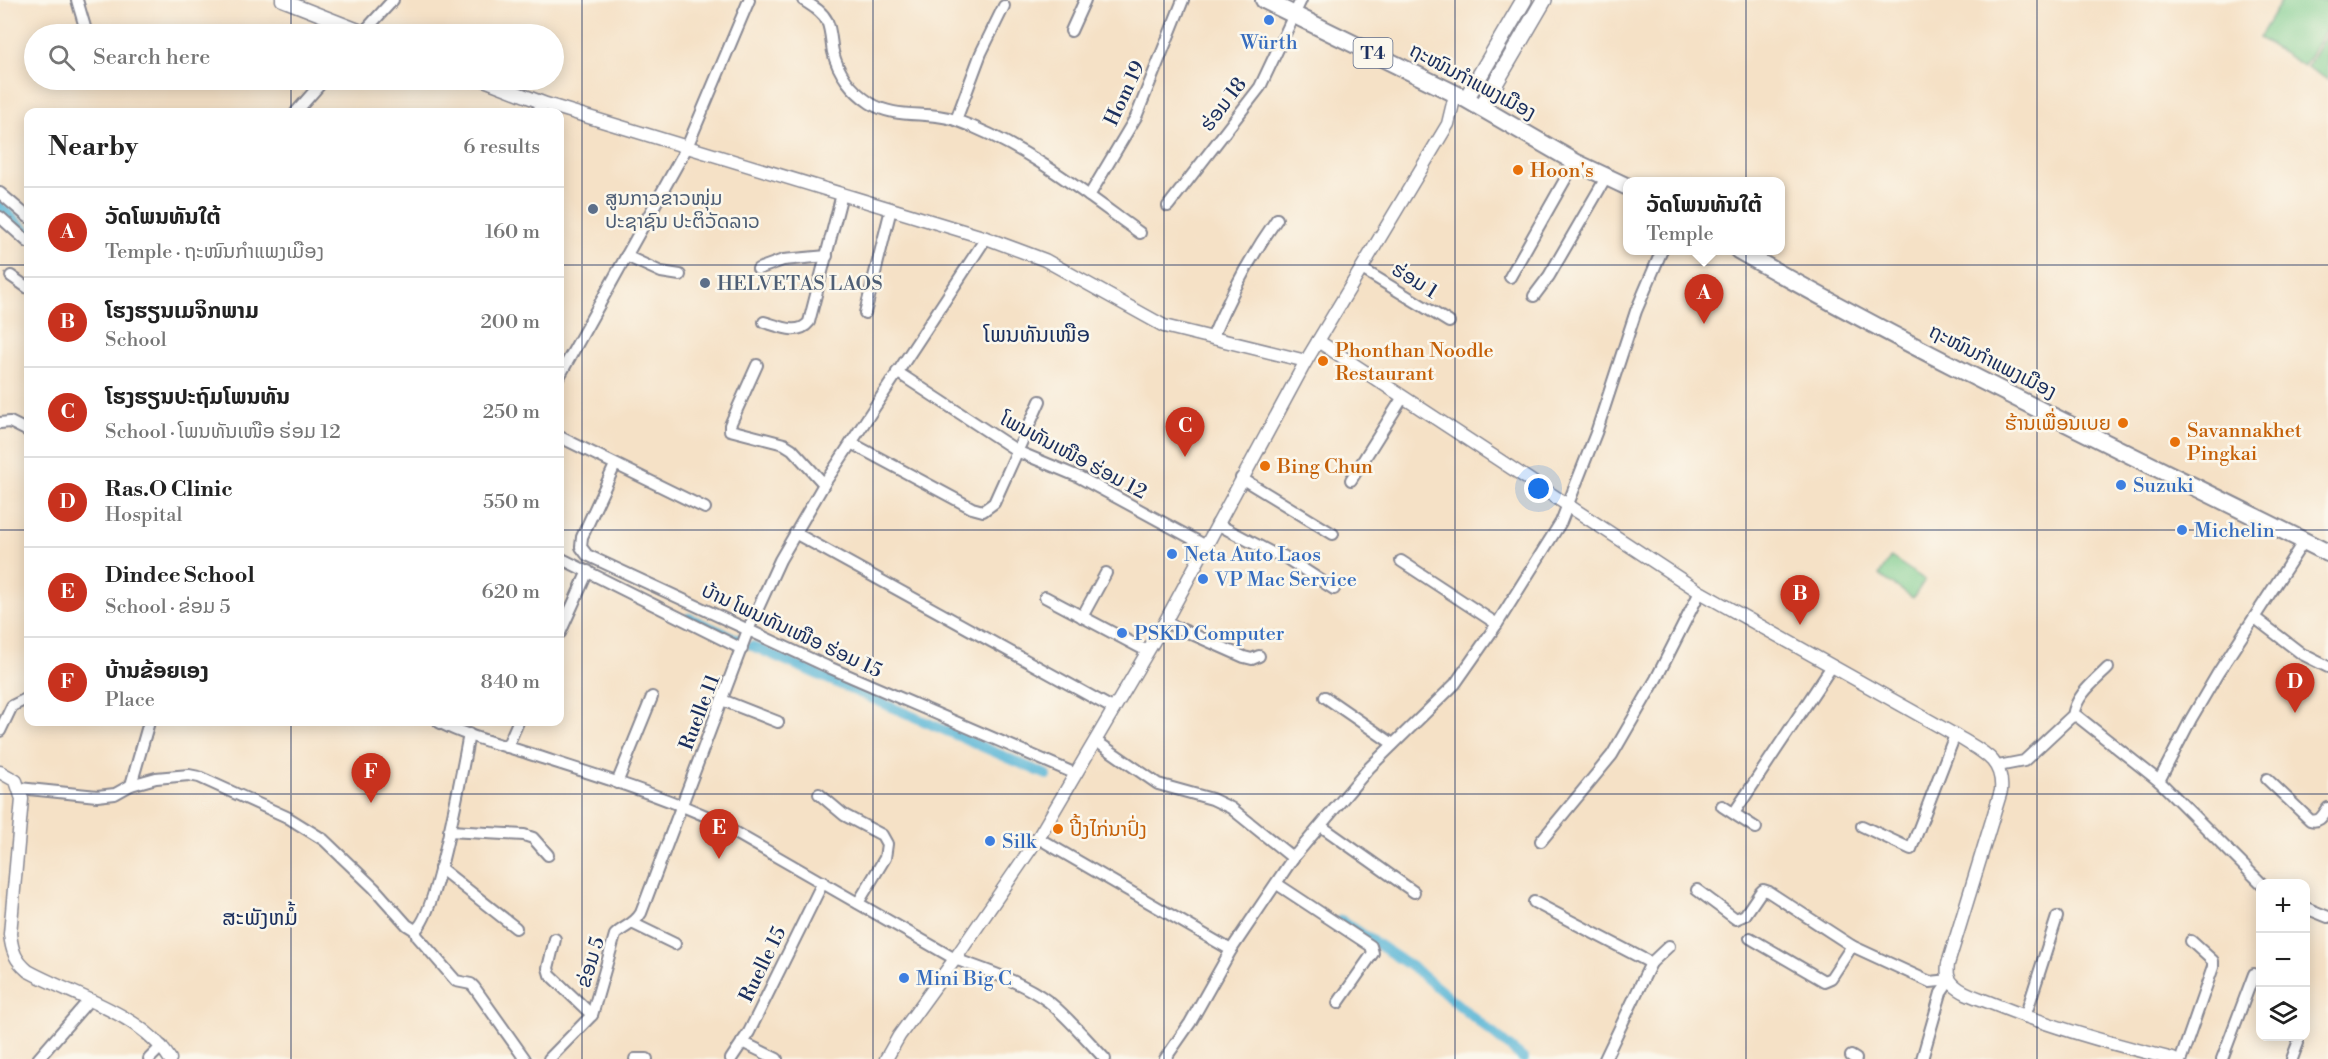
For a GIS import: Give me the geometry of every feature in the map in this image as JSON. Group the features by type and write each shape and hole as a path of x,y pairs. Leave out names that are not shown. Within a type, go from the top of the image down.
{"main road":[{"name":"ຖະໜົນກຳແພງເມືອງ","path":"1264,0 1297,8 1575,162 1623,184"},
{"path":"1460,97 1524,0"},
{"path":"1481,108 1544,0"},
{"name":"ຖະໜົນກຳແພງເມືອງ","path":"1747,255 1809,291 1994,386 2328,553"}],"street":[{"path":"77,0 84,24"},
{"path":"282,0 309,5 346,24"},
{"path":"373,24 393,0"},
{"path":"564,368 687,147 748,0"},
{"path":"803,0 826,19 834,54 841,72 862,97 872,105 900,113 938,115 986,132 1019,150 1140,232"},
{"path":"1071,31 1084,0"},
{"name":"Hom 19","path":"1089,196 1136,117 1183,0"},
{"path":"956,120 981,53 1004,6"},
{"name":"ຮ່ອມ 18","path":"1168,206 1260,87 1297,8"},
{"path":"300,108 315,90"},
{"path":"510,90 559,108"},
{"path":"886,1059 899,1036 1038,838 1165,622 1306,361 1448,124 1460,97"},
{"path":"541,108 546,104"},
{"path":"564,109 986,238 1045,260 1164,326 1306,361"},
{"path":"1510,278 1575,162"},
{"path":"1534,296 1549,276 1607,176"},
{"path":"0,192 24,213"},
{"path":"764,322 796,330 807,326 842,194"},
{"path":"865,313 891,209"},
{"path":"0,217 24,238"},
{"path":"1212,338 1228,300 1252,254 1277,219"},
{"name":"Ruelle 11","path":"683,806 748,630 795,533 824,484 986,238"},
{"path":"1165,1059 1190,1023 1231,950 1293,858 1392,744 1455,684 1497,624 1561,522 1596,434 1636,311 1660,255"},
{"path":"626,256 661,272 680,275"},
{"path":"758,269 783,260 827,256"},
{"name":"ຮ່ອມ 1","path":"1362,269 1449,322"},
{"path":"11,276 24,285"},
{"path":"1318,341 1700,592 1955,735 1989,757 1998,766 2002,778 2001,791 1948,964 1947,973 1950,980 1963,992 2025,1017 2173,1059"},
{"path":"757,365 730,425 730,430 784,444 792,449 824,484"},
{"name":"ໂພນທັນເໜືອ ຮ່ອມ 12","path":"897,372 1019,452 1079,477 1206,546"},
{"path":"1351,480 1403,397"},
{"path":"852,443 972,508 983,511 994,503 1019,452 1040,401"},
{"path":"0,423 10,422 24,429"},
{"path":"564,439 705,508"},
{"name":"ບ້ານ ໂພນທັນເໜືອ ຮ່ອມ 15","path":"615,465 582,537 581,548 587,555 748,630 1076,774"},
{"path":"1241,478 1333,534"},
{"path":"1217,524 1272,553 1283,556 1334,589"},
{"path":"795,533 1114,709"},
{"path":"2159,782 2191,719 2304,541"},
{"path":"564,560 742,649"},
{"path":"1401,561 1497,624"},
{"path":"564,624 588,571"},
{"path":"1082,617 1106,573"},
{"path":"1541,841 1612,754 1656,679 1700,592"},
{"path":"1045,597 1147,651"},
{"path":"2255,618 2302,654 2328,667"},
{"path":"1165,622 1244,657 1252,659 1259,656"},
{"path":"1734,813 1832,666"},
{"path":"1998,766 2024,761 2073,716 2083,692 2108,668"},
{"path":"617,783 652,697"},
{"path":"1325,697 1392,744"},
{"path":"0,731 12,706 24,700"},
{"path":"722,700 778,722"},
{"path":"2073,716 2105,738 2159,782 2257,879"},
{"path":"131,784 148,726"},
{"path":"449,726 683,806 733,831 955,959 1000,975 1049,1003 1105,1059"},
{"path":"507,747 516,726"},
{"path":"416,930 424,923 440,868 469,734"},
{"path":"1862,826 1911,849 1955,735"},
{"path":"1095,741 1158,784 1220,801 1232,808 1293,858"},
{"path":"0,772 16,781 22,799 10,934 12,951 18,963 28,972 89,1000 151,1035 170,1059"},
{"path":"19,788 61,790 97,796 122,791 131,784 156,778 189,775 199,777 287,817 324,840 367,880 411,929 416,930"},
{"path":"2267,779 2310,820 2315,822 2320,819 2328,808"},
{"path":"819,794 844,815 882,835 887,844 885,858 858,903"},
{"name":"ຂ່ອມ 5","path":"549,1059 592,1015 615,936 621,928 634,924 641,913 683,806"},
{"path":"1722,806 1756,828"},
{"path":"1321,826 1414,892"},
{"path":"449,831 524,835 532,838 548,855"},
{"path":"1038,838 1231,950"},
{"path":"440,868 516,928"},
{"name":"Ruelle 15","path":"731,1059 742,1042 823,882"},
{"path":"1277,884 1371,946 1373,953 1338,1003"},
{"path":"1697,890 1736,919 1745,915 1760,892 1763,890 1769,892 1852,946 1930,982 1950,980"},
{"path":"1534,902 1651,963"},
{"path":"2310,909 2328,916"},
{"path":"2025,1017 2056,917"},
{"path":"634,924 675,944"},
{"path":"416,930 417,936 456,981 471,984 474,987 525,1059"},
{"path":"1750,938 1824,981 1831,978 1852,946"},
{"path":"555,939 548,968 550,975 592,1015"},
{"path":"2181,1059 2213,967 2209,956 2191,941"},
{"path":"1605,1059 1651,963 1669,946"},
{"path":"2222,1059 2254,974"},
{"path":"1922,1059 1941,993 1950,980"},
{"path":"38,1059 89,1000"},
{"path":"742,1042 777,1059"},
{"path":"2292,1059 2298,1043"},
{"path":"149,1059 162,1046"},
{"path":"635,1059 647,1059"}],"green space":[{"path":"2282,0 2328,0 2328,26 2304,66 2259,38"},
{"path":"2328,31 2328,80 2307,67"},
{"path":"1891,557 1925,580 1913,598 1879,575"}],"waterway":[{"path":"0,206 24,228"},
{"path":"689,618 737,639"},
{"path":"752,646 1047,775"},
{"path":"1341,920 1415,969 1524,1059"}],"place":[{"name":"Würth","path":"1269,20"},
{"name":"Hoon's","path":"1518,170"},
{"name":"ສູນກາວຂາວໜຸ່ມ ປະຊາຊົນ ປະຕິວັດລາວ","path":"593,209"},
{"name":"HELVETAS LAOS","path":"705,283"},
{"name":"ວັດໂພນທັນໃຕ້","path":"1704,324"},
{"name":"Phonthan Noodle Restaurant","path":"1323,361"},
{"name":"ຮ້ານເພື່ອນເບຍ","path":"2123,423"},
{"name":"Savannakhet Pingkai","path":"2175,442"},
{"name":"ໂຮງຮຽນປະຖົມໂພນທັນ","path":"1185,457"},
{"name":"Bing Chun","path":"1265,466"},
{"name":"Suzuki","path":"2121,485"},
{"name":"Michelin","path":"2182,530"},
{"name":"Neta Auto Laos","path":"1172,554"},
{"name":"VP Mac Service","path":"1203,579"},
{"name":"ໂຮງຮຽນເມຈິກພາມ","path":"1800,625"},
{"name":"PSKD Computer","path":"1122,633"},
{"name":"Ras.O Clinic","path":"2295,713"},
{"name":"ບ້ານຂ້ອຍເອງ","path":"371,803"},
{"name":"ປີ້ງໄກ່ນາປົ່ງ","path":"1058,829"},
{"name":"Silk","path":"990,841"},
{"name":"Dindee School","path":"719,859"},
{"name":"Mini Big C","path":"904,978"}],"district":[{"name":"ໂພນທັນເໜືອ","path":"1037,334"},
{"name":"ສະພັງຫມໍ້","path":"260,917"}]}
